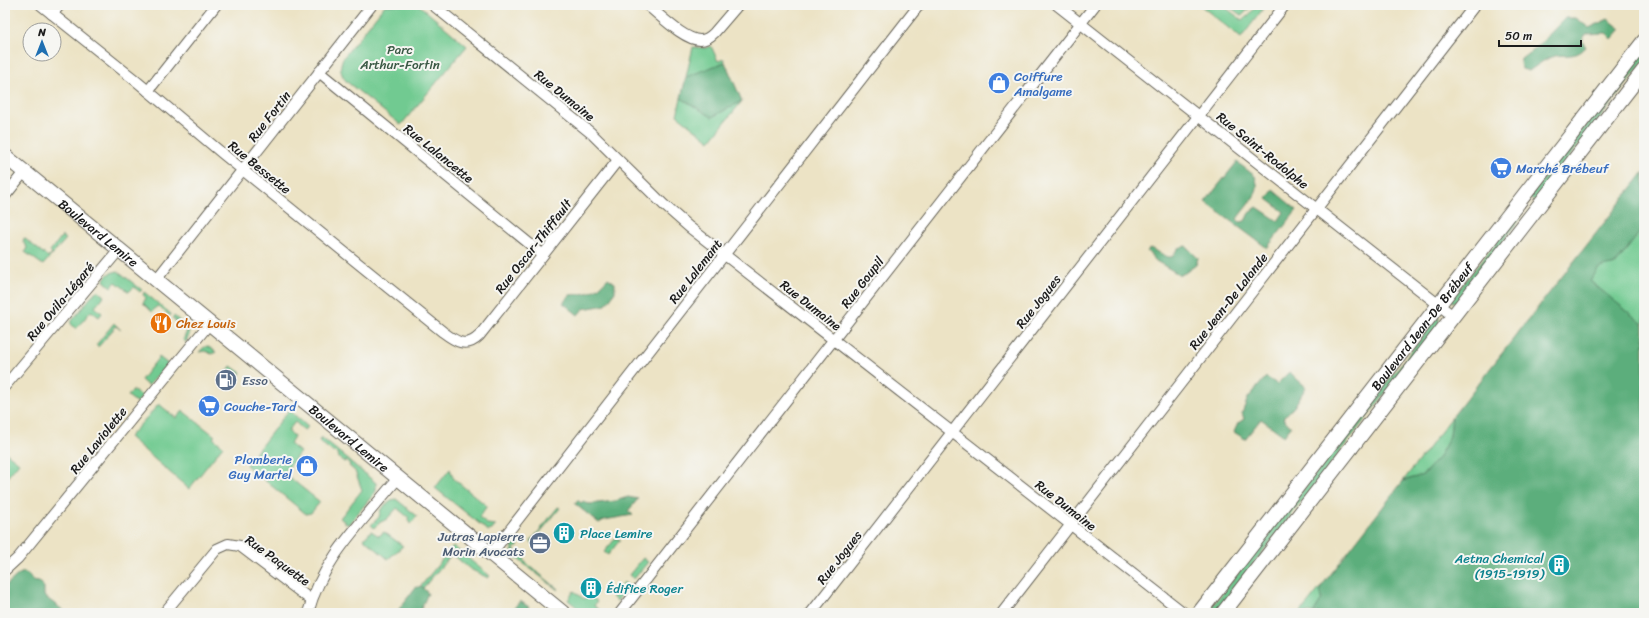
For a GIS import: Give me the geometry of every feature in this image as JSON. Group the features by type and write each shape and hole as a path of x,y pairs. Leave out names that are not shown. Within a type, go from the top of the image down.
{"main road":[{"name":"Boulevard Jean-De Brébeuf","path":"1200,613 1438,304 1644,41"},
{"name":"Boulevard Jean-De Brébeuf","path":"1223,613 1644,70"},
{"name":"Boulevard Lemire","path":"5,156 564,613"}],"street":[{"name":"Rue Bessette","path":"41,5 442,332 460,343 466,344"},
{"path":"52,14 60,5"},
{"path":"148,91 216,5"},
{"name":"Rue Fortin","path":"156,280 372,5"},
{"name":"Rue Dumaine","path":"433,5 591,133 664,205 724,254 1184,613"},
{"path":"648,5 686,35 700,40 714,34 738,5"},
{"name":"Rue Lalemant","path":"491,554 920,5"},
{"name":"Rue Saint-Rodolphe","path":"1057,5 1453,316"},
{"name":"Rue Goupil","path":"620,613 1094,5"},
{"name":"Rue Jogues","path":"811,613 1284,5"},
{"name":"Rue Jean-De Lalande","path":"1002,613 1475,5"},
{"name":"Rue Lalancette","path":"319,72 542,254"},
{"name":"Rue Oscar-Thiffault","path":"466,344 475,340 618,160"},
{"path":"5,196 24,172"},
{"path":"1519,201 1533,212"},
{"name":"Rue Ovila-Légaré","path":"5,386 119,250"},
{"name":"Rue Laviolette","path":"5,570 18,558 209,324"},
{"path":"308,613 316,588 344,541 398,478"},
{"name":"Rue Paquette","path":"164,613 217,549 228,544 240,546 311,600"}],"green space":[{"name":"Parc Arthur-Fortin","path":"385,5 419,5 467,46 401,125 347,82 341,70 343,58"},
{"path":"1200,5 1222,5 1242,20 1249,15 1257,5 1266,5 1241,38"},
{"path":"1227,5 1252,5 1242,16"},
{"path":"1565,18 1576,18 1589,28 1608,19 1621,29 1612,39 1606,33 1586,34 1582,41 1586,47 1577,54 1552,57 1529,71 1522,69 1520,64 1521,59 1537,47"},
{"path":"711,46 718,61 724,59 725,62 686,77 693,47 706,48"},
{"path":"1644,50 1644,61 1536,200 1530,199 1530,196"},
{"path":"725,62 742,101 712,117 681,98 686,77"},
{"path":"681,98 712,117 742,101 710,141 677,115"},
{"path":"1237,162 1255,176 1257,186 1254,196 1237,219 1240,222 1245,221 1249,213 1257,207 1278,221 1284,212 1267,199 1273,190 1297,210 1267,248 1205,202"},
{"path":"1644,172 1644,226 1616,264 1599,268 1590,281 1644,325 1644,613 1313,613 1322,599 1320,588 1403,481 1423,475 1439,457 1450,436 1452,417"},
{"path":"1518,215 1520,216 1520,219 1457,301 1452,302 1451,299"},
{"path":"1644,226 1644,325 1590,281 1599,268 1616,264"},
{"path":"62,236 66,239 43,265 25,252 27,247 23,242 24,238 48,257 52,253 50,251"},
{"path":"1186,246 1198,258 1196,265 1180,275 1156,261 1147,251 1150,248 1168,257 1172,257 1178,248"},
{"path":"118,271 142,290 140,292 134,287 129,292 116,282 111,287 104,281 107,275"},
{"path":"608,278 615,283 615,292 606,305 583,309 578,315 563,303 570,295 587,293 596,289"},
{"path":"98,291 104,296 95,307 102,313 99,317 91,311 76,329 71,322 95,292"},
{"path":"144,292 171,314 170,316 157,306 152,312 143,303 146,298 143,295"},
{"path":"174,316 189,329 189,335 186,342 183,340 187,331 172,318"},
{"path":"1437,318 1439,318 1439,324 1215,613 1207,613"},
{"path":"114,323 121,330 116,326 99,346 97,346 96,345"},
{"path":"207,346 216,352 212,354 205,351 199,352"},
{"path":"159,357 168,364 148,386 141,380"},
{"path":"231,366 241,373 237,377 231,377 227,373"},
{"path":"1289,372 1306,387 1294,407 1283,418 1291,427 1284,436 1261,419 1245,439 1234,432 1238,423 1244,419 1242,413 1248,398 1266,377 1277,384"},
{"path":"133,390 142,396 137,403 128,396"},
{"path":"159,404 176,418 183,411 215,436 213,438 223,446 189,489 129,437"},
{"path":"289,410 308,427 304,430 295,422 288,431 294,436 290,444 300,452 284,473 320,502 311,513 306,514 246,465"},
{"path":"1452,417 1450,436 1439,457 1423,475 1403,481"},
{"path":"321,437 376,483 376,491 348,525 340,518 362,490 355,471 349,466 350,464 346,461 344,462 338,457 339,455 335,452 334,453 319,441"},
{"path":"5,452 19,463 5,480"},
{"path":"450,469 454,479 487,506 479,517 487,524 496,525 492,530 488,531 435,488"},
{"path":"628,497 638,499 628,511 633,515 604,520 599,523 575,504 578,500 581,503 583,501 589,504 615,501"},
{"path":"396,499 417,516 411,524 407,520 409,518 397,508 387,519 379,523 374,528 371,525 379,517 381,509 391,500"},
{"path":"558,507 560,508 533,541 544,550 543,552 531,542"},
{"path":"371,531 379,536 384,532 403,546 388,559 364,539"},
{"path":"616,538 620,540 608,555 604,552"},
{"path":"516,542 518,547 514,549 517,554 520,551 525,560 524,561 558,590 514,556 511,552 513,551 512,547"},
{"path":"453,546 490,576 488,578 470,569 452,554 423,588 421,586"},
{"path":"643,558 648,562 634,579 629,575"},
{"path":"24,572 29,575 33,581 39,582 44,587 44,596 67,613 5,613 5,586 19,574"},
{"path":"624,582 628,586 617,601 612,597"},
{"path":"421,586 428,593 421,609 417,613 396,613 415,588"},
{"path":"1320,588 1322,599 1313,613 1300,613"},
{"path":"574,591 584,599 588,595 597,601 594,606 604,613 584,613 568,600"},
{"path":"520,601 529,607 525,613 513,613 514,608"}],"place":[{"name":"Coiffure Amalgame","path":"999,83"},
{"name":"Marché Brébeuf","path":"1501,168"},
{"name":"Chez Louis","path":"161,323"},
{"name":"Esso","path":"226,380"},
{"name":"Couche-Tard","path":"209,406"},
{"name":"Plomberie Guy Martel","path":"307,466"},
{"name":"Place Lemire","path":"564,533"},
{"name":"Jutras Lapierre Morin Avocats","path":"540,543"},
{"name":"Aetna Chemical (1915-1919)","path":"1559,565"},
{"name":"Édifice Roger","path":"591,588"}]}
